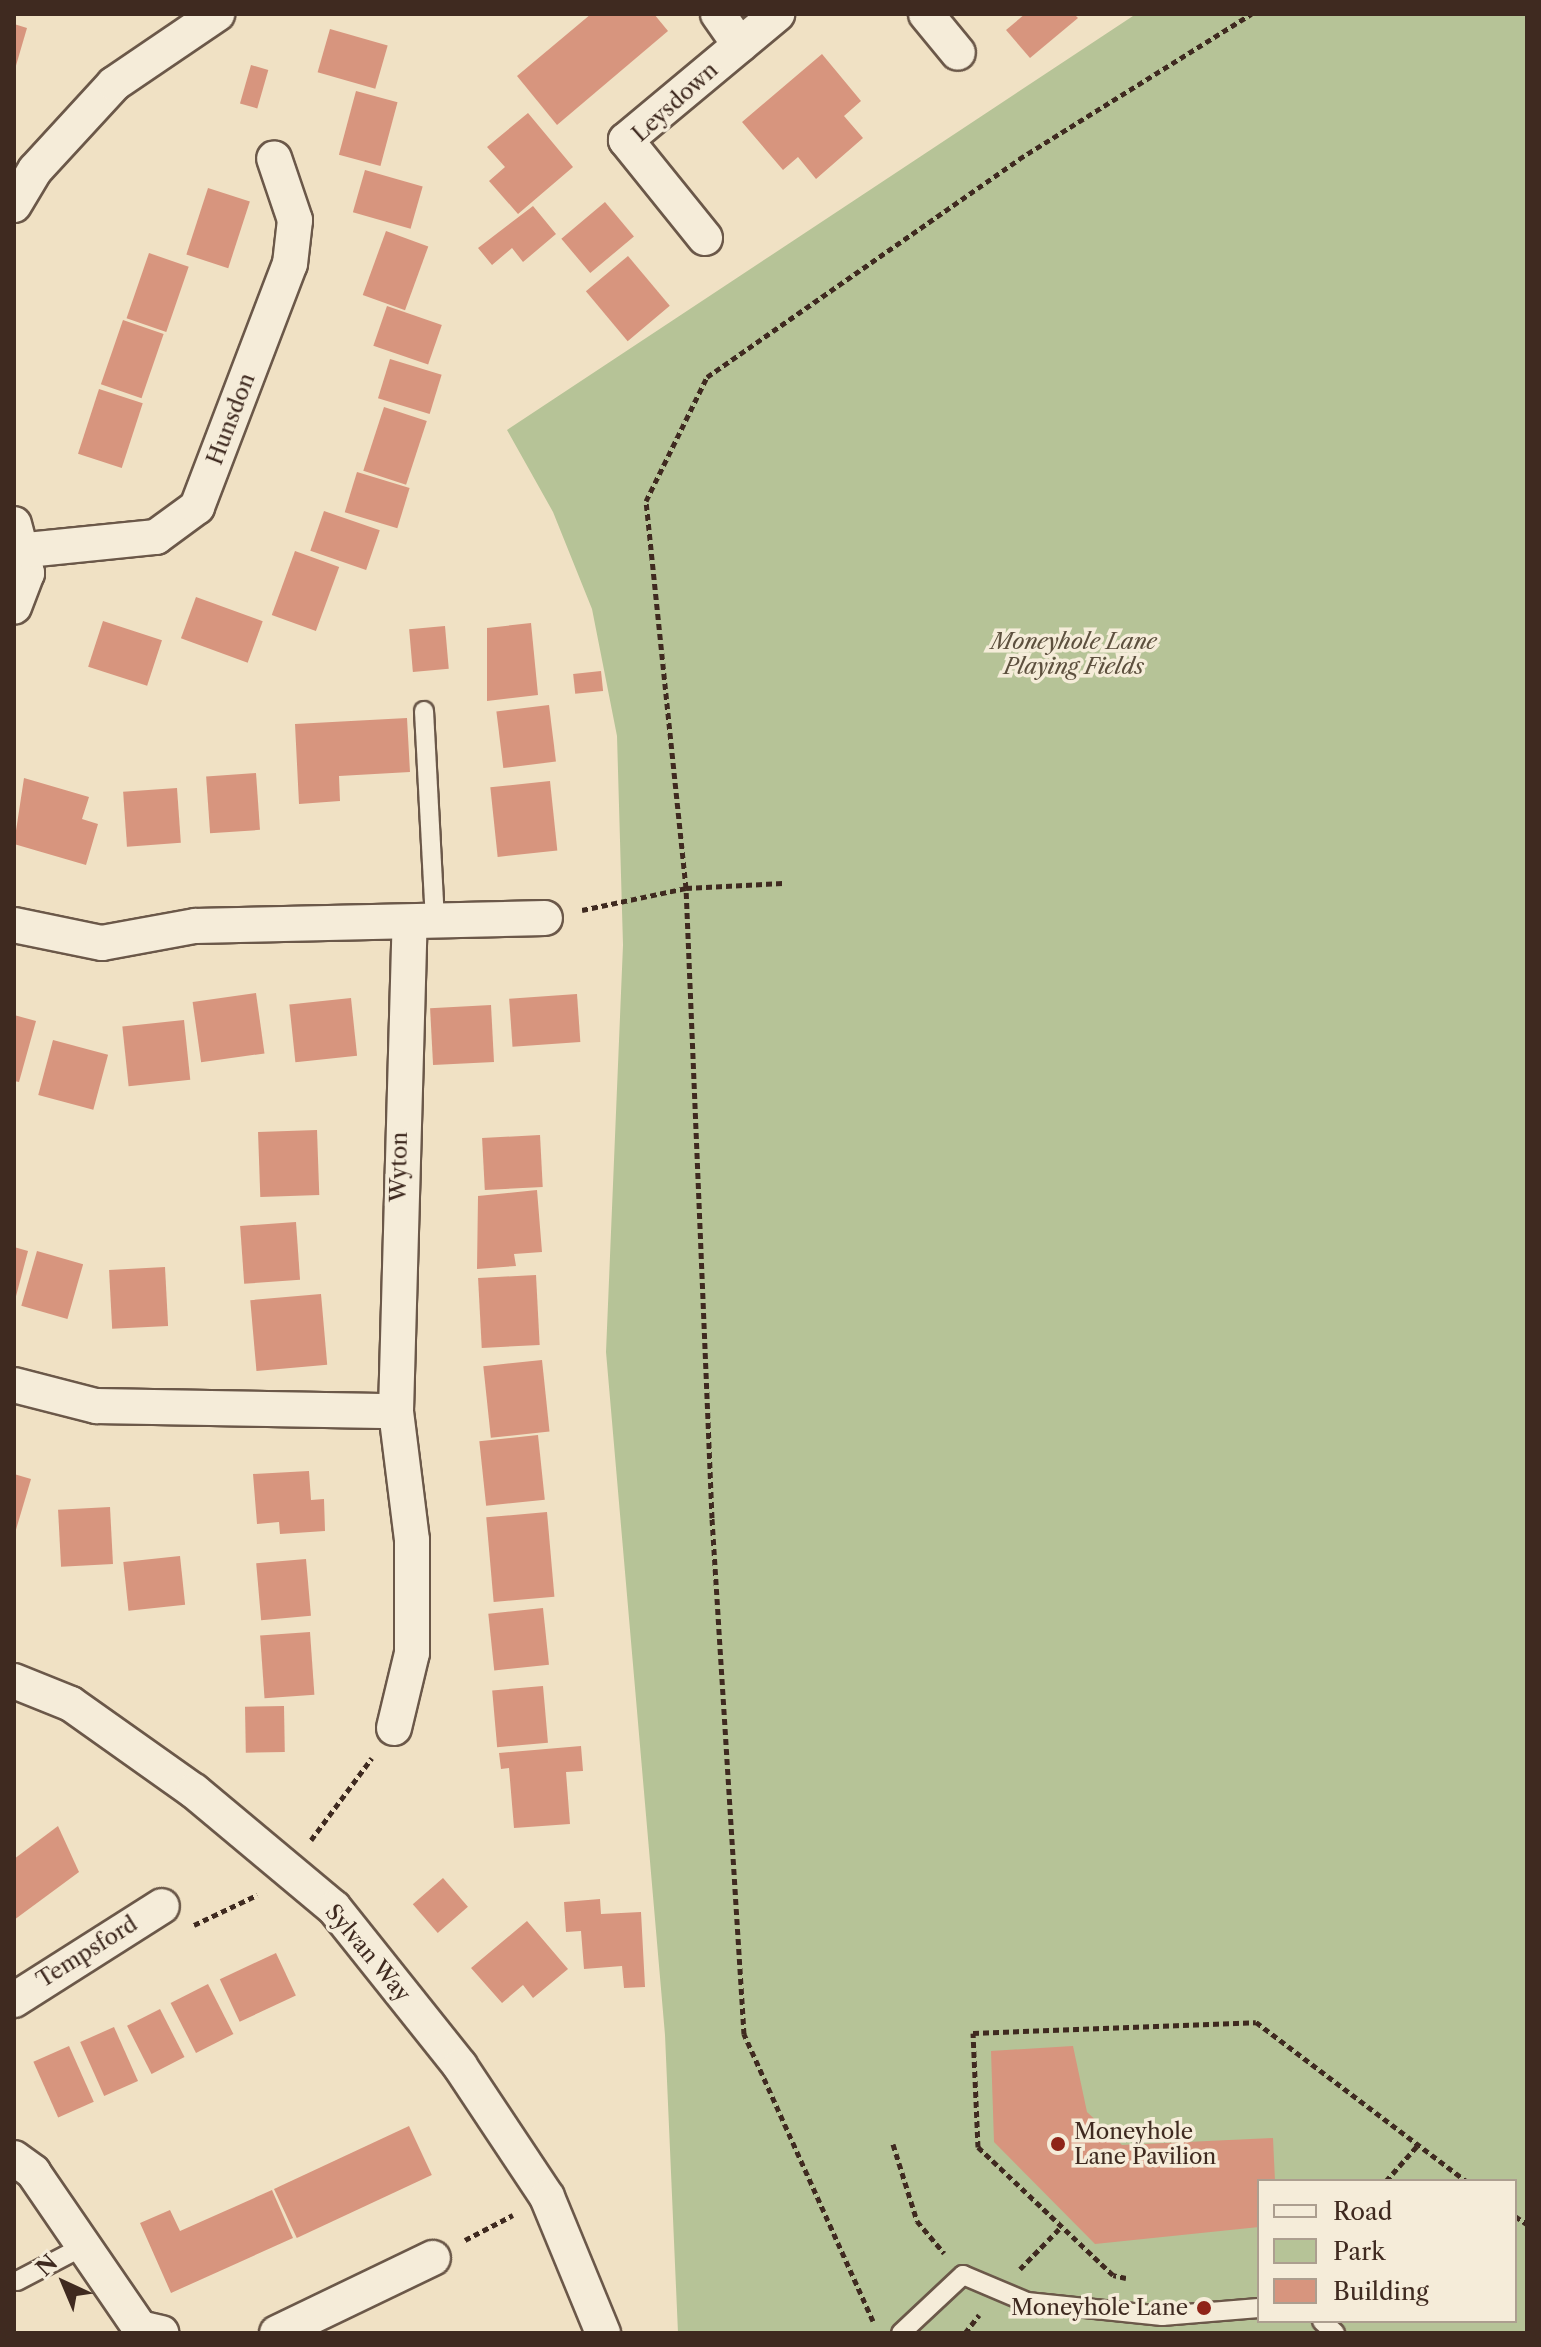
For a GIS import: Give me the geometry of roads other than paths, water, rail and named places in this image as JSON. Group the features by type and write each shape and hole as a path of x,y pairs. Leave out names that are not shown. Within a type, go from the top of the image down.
{"street":[{"path":"14,205 35,170 114,84 217,14"},
{"path":"718,14 740,45"},
{"name":"Leysdown","path":"705,238 626,140 777,14"},
{"path":"926,14 958,53"},
{"name":"Hunsdon","path":"20,537 156,537 197,507 290,264 295,220 274,158"},
{"path":"14,607 27,573 20,537"},
{"path":"14,925 102,943 195,926 545,918"},
{"name":"Wyton","path":"394,1728 412,1653 412,1540 396,1411 422,922"},
{"path":"14,1385 96,1406 396,1411"},
{"name":"Sylvan Way","path":"14,1681 71,1704 194,1791 334,1908 460,2066 547,2197 603,2333"},
{"name":"Tempsford","path":"17,1988 162,1906"},
{"path":"14,2158 33,2172 146,2331"},
{"path":"277,2333 433,2258"}],"lane":[{"path":"422,922 424,711"},
{"path":"17,2281 84,2246"},
{"path":"901,2333 963,2275 1027,2302 1166,2325 1257,2308"}],"place":[{"name":"Moneyhole Lane Pavilion","path":"1058,2144"},
{"name":"Moneyhole Lane","path":"1204,2308"}],"park label":[{"name":"Moneyhole Lane Playing Fields","path":"1074,654"}]}
